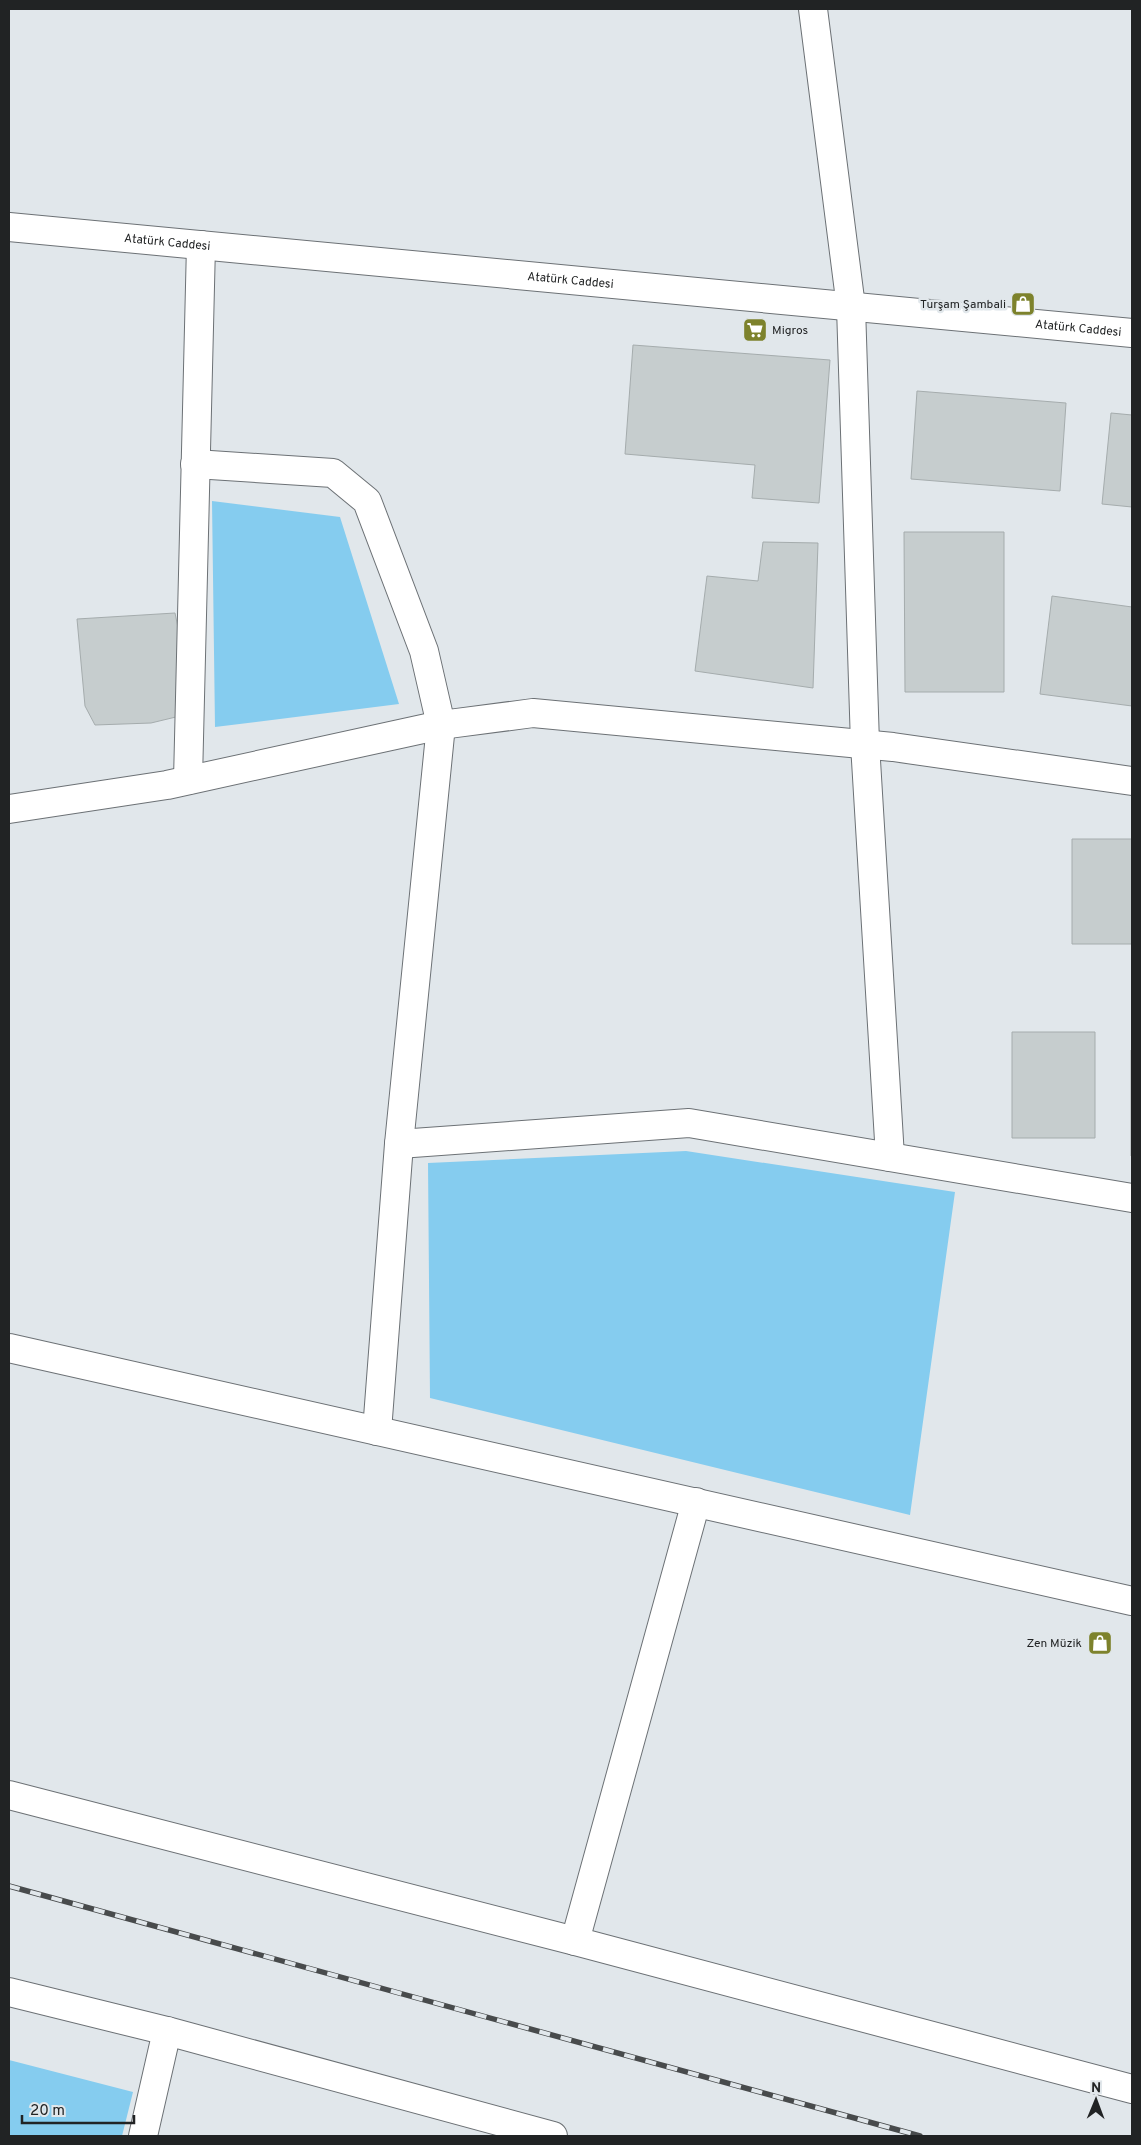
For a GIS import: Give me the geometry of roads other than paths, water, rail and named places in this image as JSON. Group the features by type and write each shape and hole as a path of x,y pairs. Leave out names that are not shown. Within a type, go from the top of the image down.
{"street":[{"path":"813,9 851,307 865,744 890,1157"},
{"name":"Atatürk Caddesi","path":"9,227 1132,333"},
{"path":"188,780 201,245"},
{"path":"195,464 333,473 367,501 424,651 441,725 399,1144 377,1430"},
{"path":"9,809 188,780 441,725 533,713 865,744 1132,782"},
{"path":"399,1144 689,1123 1132,1198"},
{"path":"9,1348 1132,1601"},
{"path":"575,1941 696,1502"},
{"path":"9,1795 575,1941 1132,2089"},
{"path":"9,1992 167,2031 552,2136"},
{"path":"143,2136 167,2031"}],"railway":[{"path":"9,1886 920,2136"}],"place":[{"name":"Turşam Şambali","path":"1023,304"},
{"name":"Migros","path":"755,330"},
{"name":"Zen Müzik","path":"1100,1643"}]}
